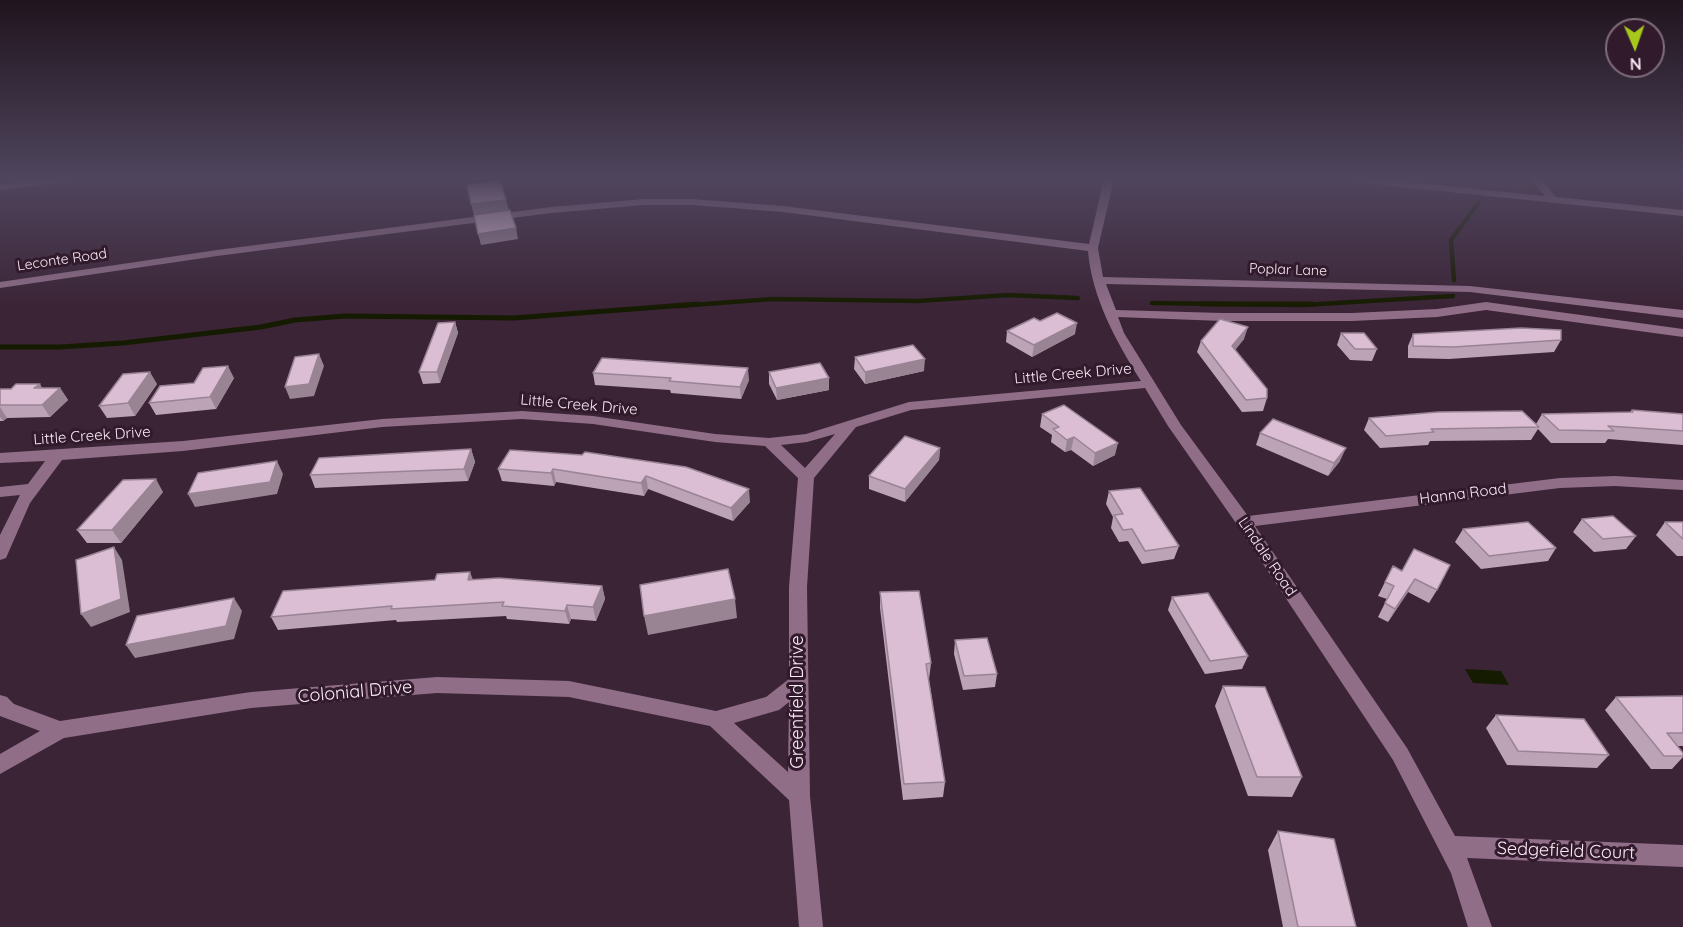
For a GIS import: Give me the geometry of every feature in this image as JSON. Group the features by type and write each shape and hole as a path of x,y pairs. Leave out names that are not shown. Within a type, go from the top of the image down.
{"street":[{"name":"Leconte Road","path":"0,285 217,253 453,222"},
{"name":"Leconte Road","path":"888,222 1093,248"},
{"name":"Lindale Road","path":"1099,222 1093,248 1099,280 1118,333 1175,426 1244,522 1400,754 1461,869 1480,927"},
{"name":"Poplar Lane","path":"1099,280 1477,290 1683,314"},
{"path":"1477,290 1485,306"},
{"path":"1111,313 1222,317 1352,317 1437,313 1485,306 1683,333"},
{"name":"Little Creek Drive","path":"0,458 183,446 382,423 522,415 593,420 715,438 770,442 807,438 909,406 1149,384"},
{"path":"770,442 806,477 851,424"},
{"path":"0,554 23,502 57,456"},
{"name":"Greenfield Drive","path":"806,477 798,587 799,796 811,927"},
{"name":"Hanna Road","path":"1244,522 1296,518 1458,494 1530,487 1606,481 1683,485"},
{"path":"0,492 32,489"},
{"name":"Colonial Drive","path":"0,703 8,710 60,730 251,700 437,685 569,689 716,718 772,704 798,682"},
{"path":"716,718 799,796"},
{"path":"0,765 60,730"},
{"name":"Sedgefield Court","path":"1449,846 1683,856"}],"shaded area":[{"path":"1465,669 1501,671 1509,685 1473,683"}],"building":[{"path":"476,222 514,222 516,228 478,234"},
{"path":"1057,313 1077,323 1034,345 1007,331 1034,318 1040,321"},
{"path":"1220,319 1248,327 1232,346 1267,389 1267,398 1246,400 1201,341"},
{"path":"455,322 437,372 419,372 438,323"},
{"path":"1521,328 1561,330 1561,340 1454,347 1413,346 1413,334"},
{"path":"1341,333 1364,333 1377,349 1355,349"},
{"path":"913,345 925,359 865,372 855,357"},
{"path":"319,354 309,384 285,387 295,357"},
{"path":"602,358 748,368 740,387 669,381 671,378 593,373"},
{"path":"820,363 829,378 776,388 769,372"},
{"path":"228,366 210,397 149,403 160,386 194,383 203,368"},
{"path":"150,372 128,403 99,406 123,374"},
{"path":"16,384 40,384 34,388 60,388 42,405 0,405 0,389 11,389"},
{"path":"1064,405 1118,443 1095,453 1074,437 1067,440 1053,429 1059,427 1042,414"},
{"path":"1632,410 1683,414 1683,431 1608,426 1614,431 1559,430 1542,414 1633,412"},
{"path":"1522,411 1539,427 1431,429 1434,432 1386,436 1369,418 1438,412"},
{"path":"1273,419 1346,448 1334,463 1260,433"},
{"path":"905,436 940,448 905,489 869,476"},
{"path":"471,449 464,469 310,475 319,458"},
{"path":"510,450 582,455 585,452 686,467 749,489 731,508 646,476 641,483 553,469 551,473 498,469"},
{"path":"277,461 270,482 188,494 198,473"},
{"path":"156,479 112,530 77,530 123,480"},
{"path":"1140,488 1179,546 1145,551 1132,529 1123,530 1114,515 1123,514 1109,491"},
{"path":"1613,516 1636,536 1603,539 1582,519"},
{"path":"1528,522 1556,548 1489,556 1463,529"},
{"path":"1665,522 1683,522 1683,539"},
{"path":"114,547 121,599 81,614 76,560"},
{"path":"1414,549 1450,565 1437,590 1415,579 1395,609 1385,603 1394,586 1385,582 1393,566 1402,571"},
{"path":"728,569 735,599 644,616 640,585"},
{"path":"470,572 468,580 499,578 602,586 593,607 567,605 565,611 502,606 504,602 391,609 392,606 271,617 283,591 435,580 437,574"},
{"path":"919,591 931,663 926,664 945,782 904,784 880,592"},
{"path":"1208,593 1248,656 1210,661 1172,597"},
{"path":"234,598 226,626 126,645 137,616"},
{"path":"987,638 997,674 964,676 955,640"},
{"path":"1223,686 1265,687 1302,777 1257,777"},
{"path":"1683,696 1683,733 1667,733 1683,756 1664,756 1616,697"},
{"path":"1496,715 1584,719 1609,755 1518,751"},
{"path":"1278,831 1334,839 1356,927 1298,927"}],"waterway":[{"path":"1454,280 1451,240 1464,222"},
{"path":"678,306 773,299 918,301 1008,295 1078,298"},
{"path":"1228,304 1303,305 1453,296"},
{"path":"1152,303 1228,304"},
{"path":"0,347 60,347 123,343 261,327 295,320 345,316 514,318 698,304"},
{"path":"1202,304 1228,304"},
{"path":"1228,304 1312,304"}]}
